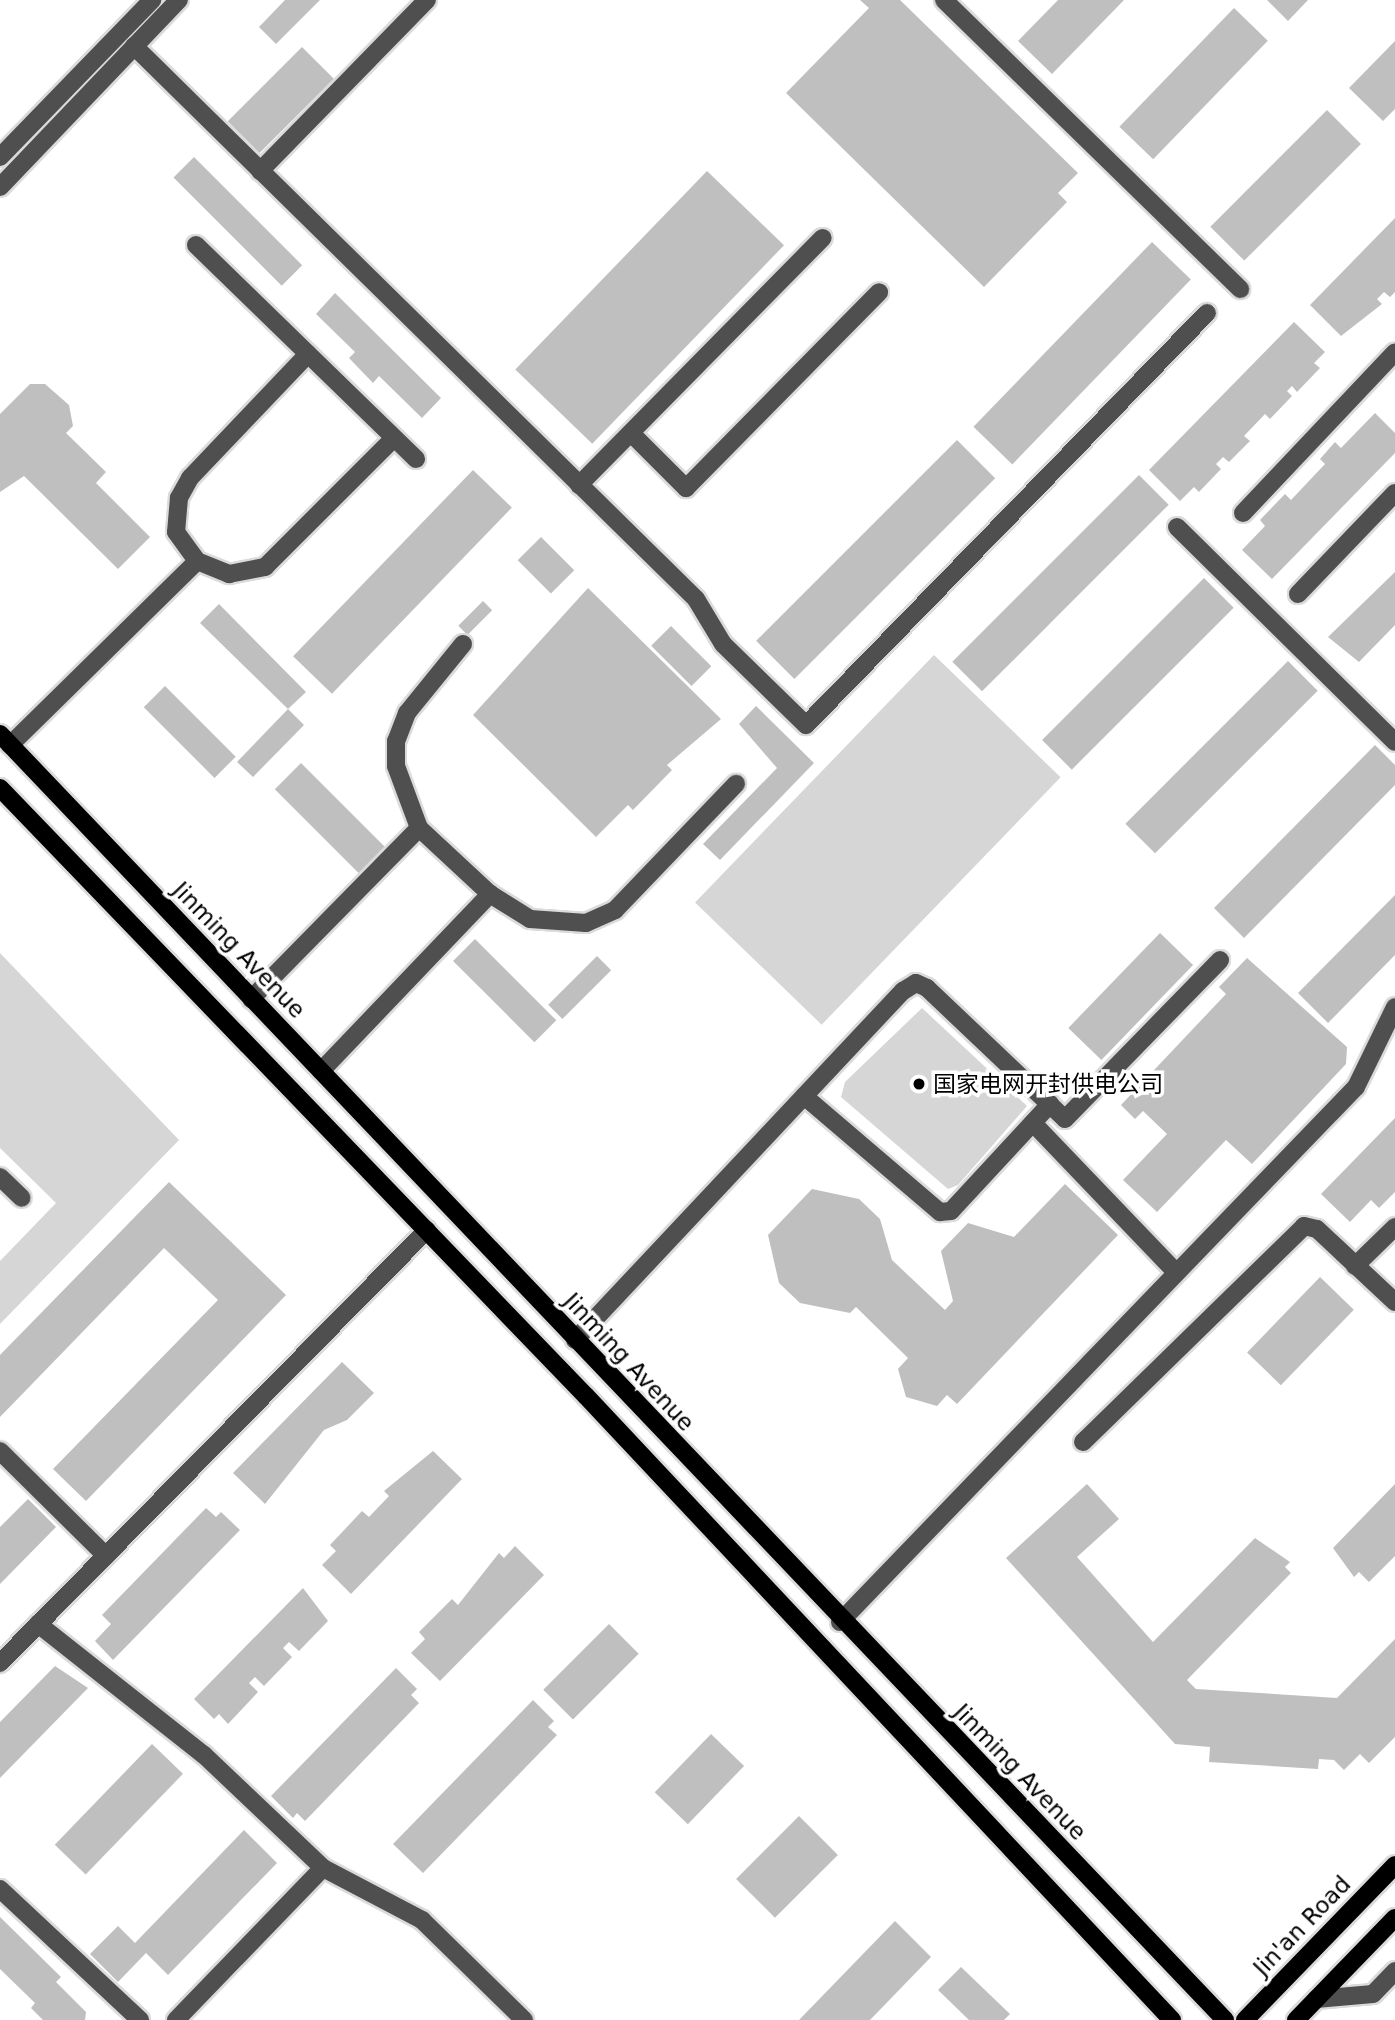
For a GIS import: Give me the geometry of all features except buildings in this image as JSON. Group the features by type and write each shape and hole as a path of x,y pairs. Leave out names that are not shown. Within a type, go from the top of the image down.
{"main road":[{"name":"Jinming Avenue","path":"5,740 840,1622 1225,2020"},
{"path":"0,788 427,1230 1172,2020"},
{"name":"Jin'an Road","path":"1245,2020 1395,1865"},
{"path":"1296,2020 1395,1918"}],"street":[{"path":"0,157 152,0"},
{"path":"0,187 179,0"},
{"path":"260,171 427,0"},
{"path":"944,0 1240,289"},
{"path":"134,46 696,599 723,644 806,724 1207,313"},
{"path":"579,485 822,238"},
{"path":"196,245 415,458"},
{"path":"631,433 686,488 879,292"},
{"path":"1243,513 1395,352"},
{"path":"307,354 190,478 179,498 176,532 197,561 229,574 265,567 394,438"},
{"path":"1298,594 1395,493"},
{"path":"1177,527 1395,742"},
{"path":"5,740 197,561"},
{"path":"463,644 407,713 396,741 404,802 419,828 491,894 530,919 557,924 586,923 615,910 736,784"},
{"path":"251,999 419,828"},
{"path":"321,1072 491,894"},
{"path":"575,1340 804,1096 916,983 1065,1119 1220,960"},
{"path":"840,1622 1356,1087 1395,1007"},
{"path":"804,1096 940,1212 951,1211 1050,1104"},
{"path":"1033,1123 1176,1272"},
{"path":"0,1177 22,1198"},
{"path":"1083,1442 1291,1234 1304,1226 1317,1229 1395,1301"},
{"path":"1356,1265 1395,1227"},
{"path":"0,1663 427,1230"},
{"path":"0,1451 106,1556"},
{"path":"38,1624 204,1755 323,1868 422,1920 524,2020"},
{"path":"176,2020 323,1868"},
{"path":"0,1889 141,2020"},
{"path":"1316,1999 1373,1994 1395,1971"}],"shaded area":[{"path":"934,655 1061,777 822,1025 695,902"},
{"path":"0,953 179,1140 0,1324 0,1261 56,1203 0,1148"},
{"path":"922,1008 1027,1106 958,1185 948,1189 841,1097 845,1082"}],"place":[{"name":"国家电网开封供电公司","path":"919,1084"}]}
